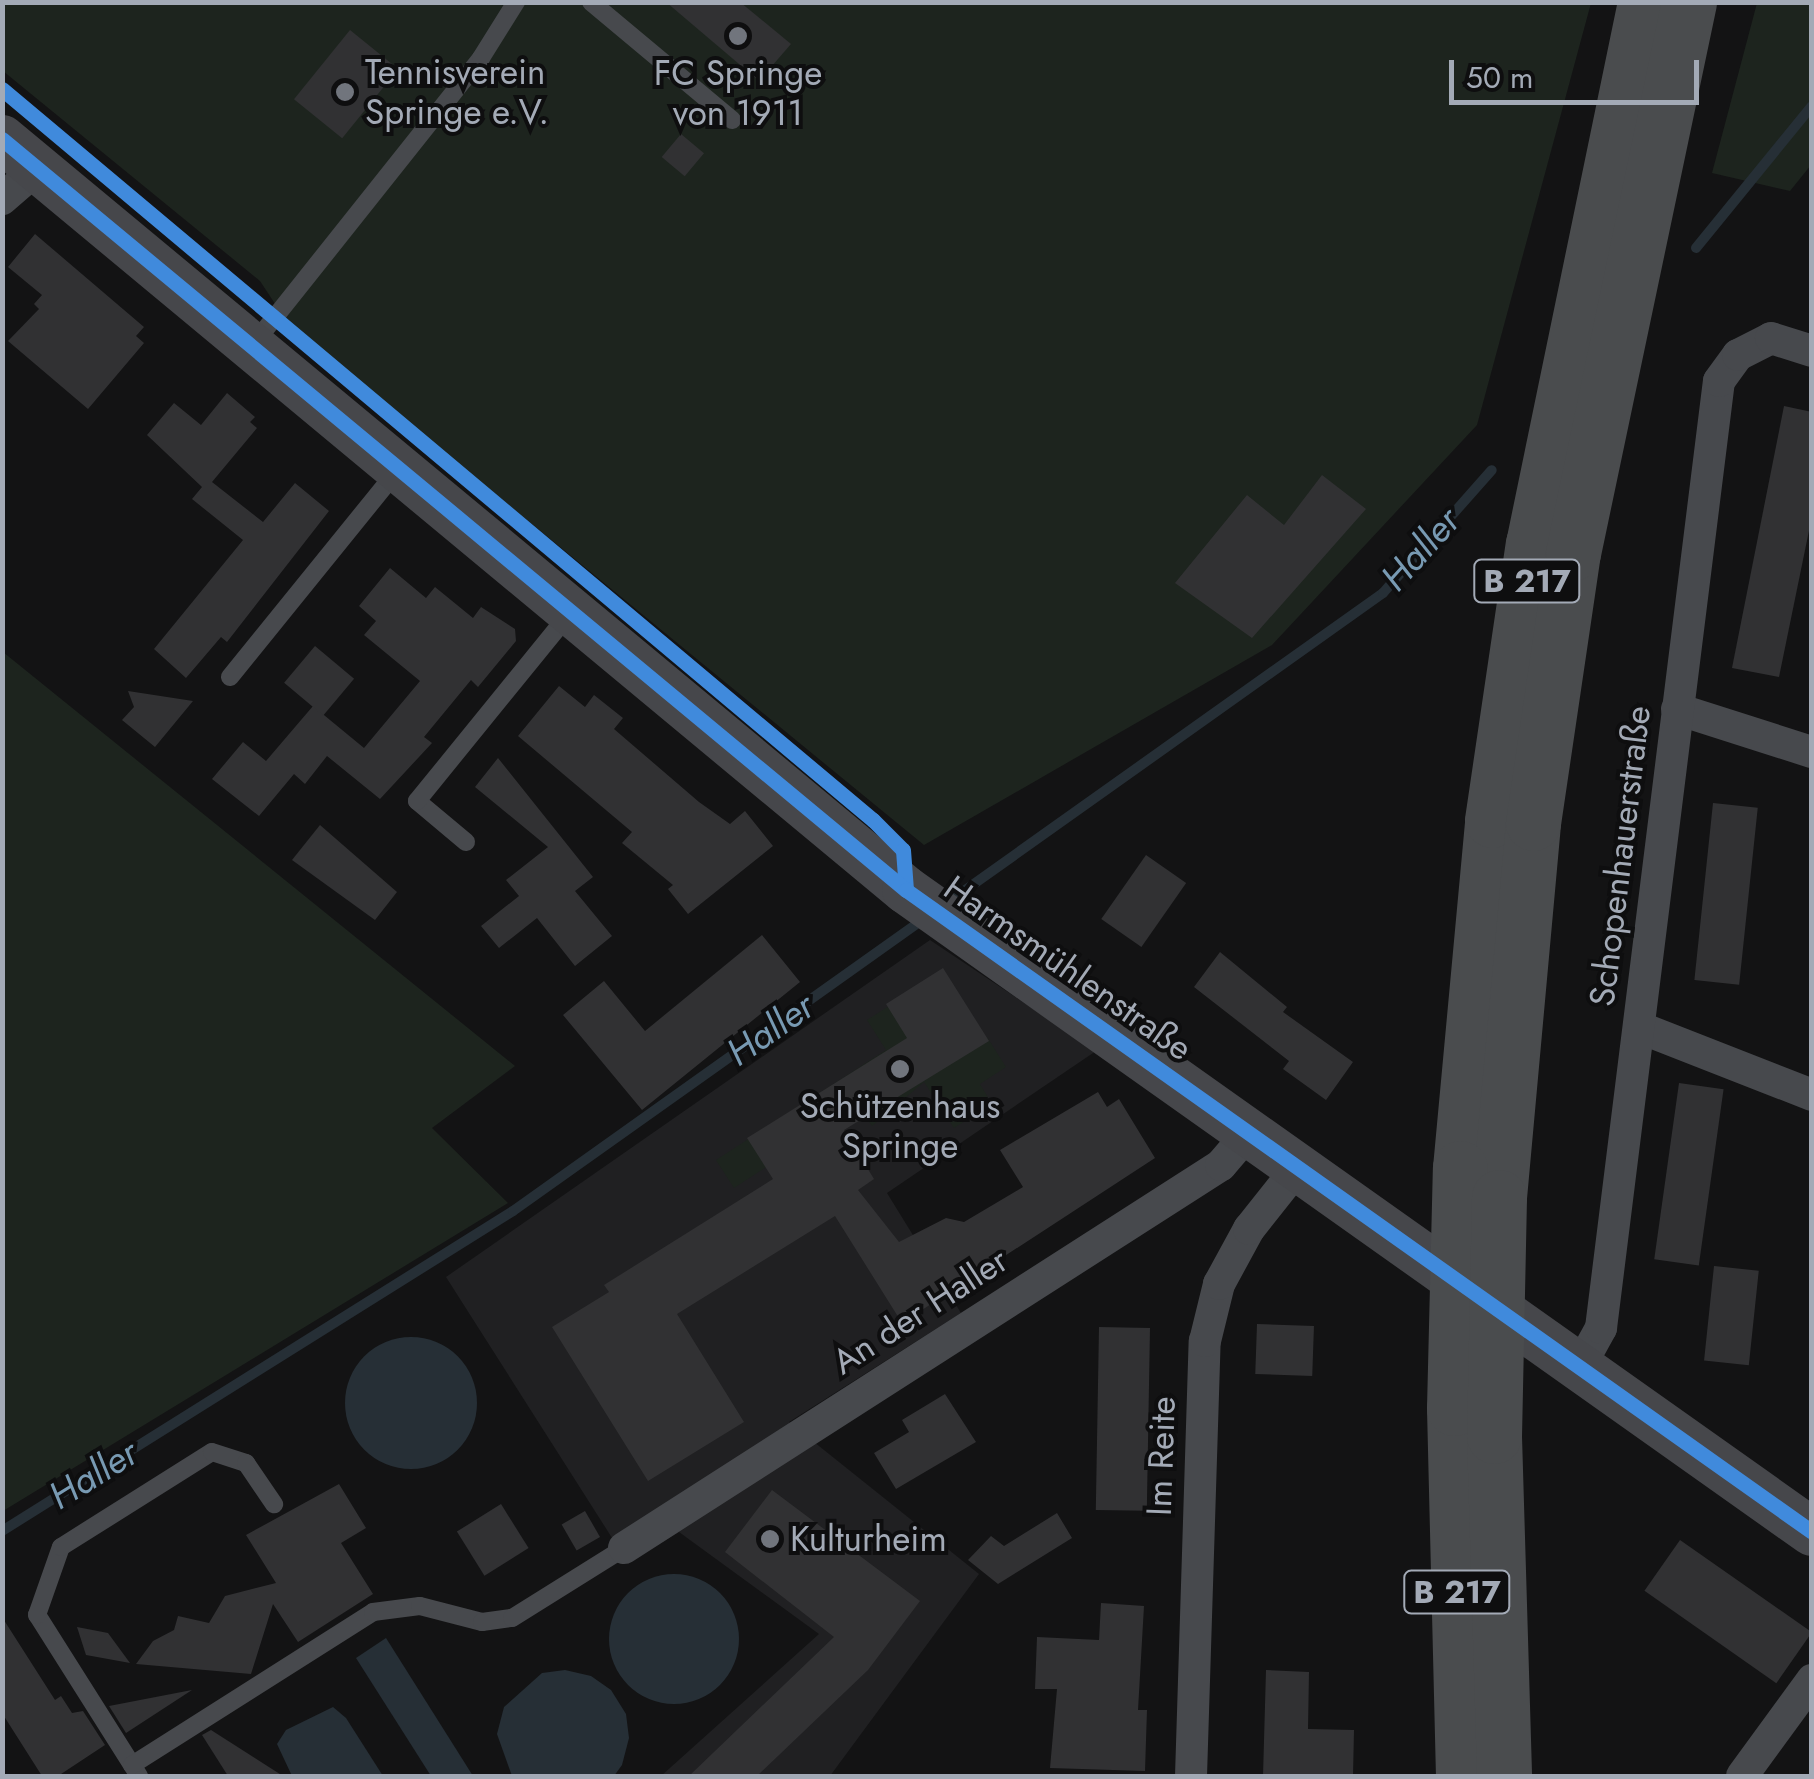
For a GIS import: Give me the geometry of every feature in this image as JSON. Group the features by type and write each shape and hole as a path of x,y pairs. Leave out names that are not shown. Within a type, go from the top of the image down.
{"highway":[{"name":"B 217","path":"1464,1776 1492,820 1533,544 1645,2"},
{"name":"B 217","path":"1480,1182 1573,553 1689,2"},
{"name":"B 217","path":"1474,1422 1504,1776"}],"street":[{"name":"Harmsmühlenstraße","path":"20,153 906,890 1812,1532"},
{"path":"2,199 20,153"},
{"name":"Schopenhauerstraße","path":"1580,1368 1602,1328 1719,381 1738,355 1771,338 1812,351"},
{"path":"1677,709 1812,752"},
{"path":"1641,1028 1812,1095"},
{"name":"An der Haller","path":"624,1548 1222,1165 1250,1131"},
{"name":"Im Reite","path":"1190,1776 1205,1341 1220,1284 1248,1229 1299,1166"},
{"path":"1742,1776 1812,1680"}],"lane":[{"path":"252,347 481,58 516,2"},
{"path":"592,2 732,120"},
{"path":"230,677 400,468"},
{"path":"466,842 417,801 572,610"},
{"path":"274,1504 246,1463 212,1452 62,1547 37,1615 135,1771 374,1612 420,1606 482,1622 512,1618 624,1548"}],"shaded area":[{"path":"2,3 1591,3 1477,425 1272,645 924,845 289,325 260,281 3,71"},
{"path":"1757,3 1811,3 1811,165 1790,191 1712,173"},
{"path":"3,652 515,1066 432,1128 508,1203 3,1511"},
{"path":"930,940 1096,1051 887,1193 961,1313 789,1422 979,1574 830,1776 661,1776 819,1634 679,1532 628,1563 446,1277"},
{"path":"911,992 954,1059 987,1037 1006,1067 980,1084 992,1104 954,1128 924,1082 872,1126 858,1107 734,1188 716,1160 886,1050 867,1020"},
{"path":"411,1337 436,1342 457,1357 472,1378 477,1403 472,1428 457,1449 436,1464 411,1469 386,1464 365,1449 350,1428 345,1403 350,1378 365,1357 386,1342"},
{"path":"674,1574 699,1579 720,1593 734,1614 739,1639 734,1664 720,1685 699,1699 674,1704 649,1699 628,1685 614,1664 609,1639 614,1614 628,1593 649,1579"},
{"path":"386,1638 473,1776 431,1776 356,1658"},
{"path":"565,1670 591,1676 611,1690 626,1714 629,1738 622,1765 614,1776 512,1776 497,1734 504,1707 542,1673"},
{"path":"333,1707 346,1718 383,1776 292,1776 277,1744 286,1730"}],"building":[{"path":"666,2 740,2 791,44 759,81"},
{"path":"350,30 398,69 342,138 294,99"},
{"path":"681,134 704,153 685,176 662,157"},
{"path":"35,234 144,327 136,336 144,343 88,409 8,341 39,309 34,304 42,295 8,267"},
{"path":"227,393 255,417 250,422 257,428 212,482 263,522 295,483 329,511 227,642 221,637 186,678 154,649 243,540 192,499 202,487 147,435 174,403 201,425"},
{"path":"1784,406 1812,412 1812,516 1779,677 1732,668"},
{"path":"1322,475 1366,509 1252,638 1175,583 1247,495 1284,525"},
{"path":"390,568 426,598 435,587 473,618 481,607 515,629 516,641 478,687 471,680 424,737 432,743 380,799 327,756 305,784 294,774 259,816 212,779 243,742 266,761 313,706 364,748 420,681 364,635 376,621 359,606"},
{"path":"315,646 354,679 323,716 284,683"},
{"path":"559,686 585,707 594,695 623,718 614,729 699,802 730,824 745,811 773,846 688,914 668,889 673,885 622,843 632,832 518,736"},
{"path":"128,691 193,701 155,747 122,720 134,707"},
{"path":"498,758 593,877 575,891 612,936 575,966 537,918 499,948 481,926 519,896 506,880 548,847 475,787"},
{"path":"1713,803 1758,808 1739,985 1694,980"},
{"path":"320,825 397,892 375,920 292,860"},
{"path":"1146,855 1186,883 1141,947 1101,919"},
{"path":"762,935 800,982 642,1110 563,1015 604,981 645,1031"},
{"path":"1220,952 1287,1007 1283,1012 1353,1062 1326,1100 1283,1069 1289,1061 1194,987"},
{"path":"943,968 989,1041 844,1130 874,1179 858,1190 899,1242 946,1218 964,1222 1023,1187 1000,1150 1098,1092 1107,1107 1119,1099 1155,1158 902,1323 835,1216 677,1314 744,1422 648,1481 552,1327 609,1292 604,1285 773,1179 747,1138 907,1038 886,1004"},
{"path":"1679,1083 1724,1089 1699,1266 1654,1259"},
{"path":"1714,1266 1759,1271 1749,1365 1704,1360"},
{"path":"1257,1324 1314,1326 1312,1376 1255,1374"},
{"path":"1099,1327 1150,1328 1147,1511 1096,1510"},
{"path":"945,1394 976,1442 896,1489 874,1453 909,1432 902,1420"},
{"path":"339,1484 366,1528 341,1543 373,1594 298,1642 273,1604 251,1674 136,1664 153,1641 174,1630 178,1616 209,1623 225,1596 276,1583 246,1535"},
{"path":"772,1490 920,1601 868,1670 757,1776 689,1776 834,1637 725,1552"},
{"path":"501,1504 529,1548 484,1576 457,1532"},
{"path":"585,1511 600,1537 577,1550 562,1524"},
{"path":"1057,1513 1072,1538 998,1584 968,1560 991,1536 1004,1546"},
{"path":"1680,1540 1812,1632 1776,1683 1644,1591"},
{"path":"1101,1603 1144,1606 1138,1710 1147,1710 1145,1771 1050,1768 1057,1689 1035,1689 1037,1637 1099,1640"},
{"path":"2,1617 55,1700 61,1696 72,1713 83,1711 105,1745 58,1776 42,1776 2,1713"},
{"path":"77,1627 108,1633 130,1663 86,1655"},
{"path":"1266,1670 1309,1672 1308,1729 1354,1730 1353,1776 1263,1776"},
{"path":"192,1690 126,1733 109,1706"},
{"path":"211,1730 283,1776 228,1776 202,1735"}],"waterway":[{"name":"Haller","path":"1696,248 1812,106"},
{"name":"Haller","path":"947,903 1383,593 1492,470"},
{"name":"Haller","path":"2,1531 513,1211 925,918"}],"cycle path":[{"path":"2,89 873,820 903,850 906,890"},
{"path":"2,139 906,890 1812,1532"}],"place":[{"name":"FC Springe von 1911","path":"738,36"},
{"name":"Tennisverein Springe e.V.","path":"345,92"},
{"name":"Schützenhaus Springe","path":"900,1069"},
{"name":"Kulturheim","path":"770,1539"}]}
